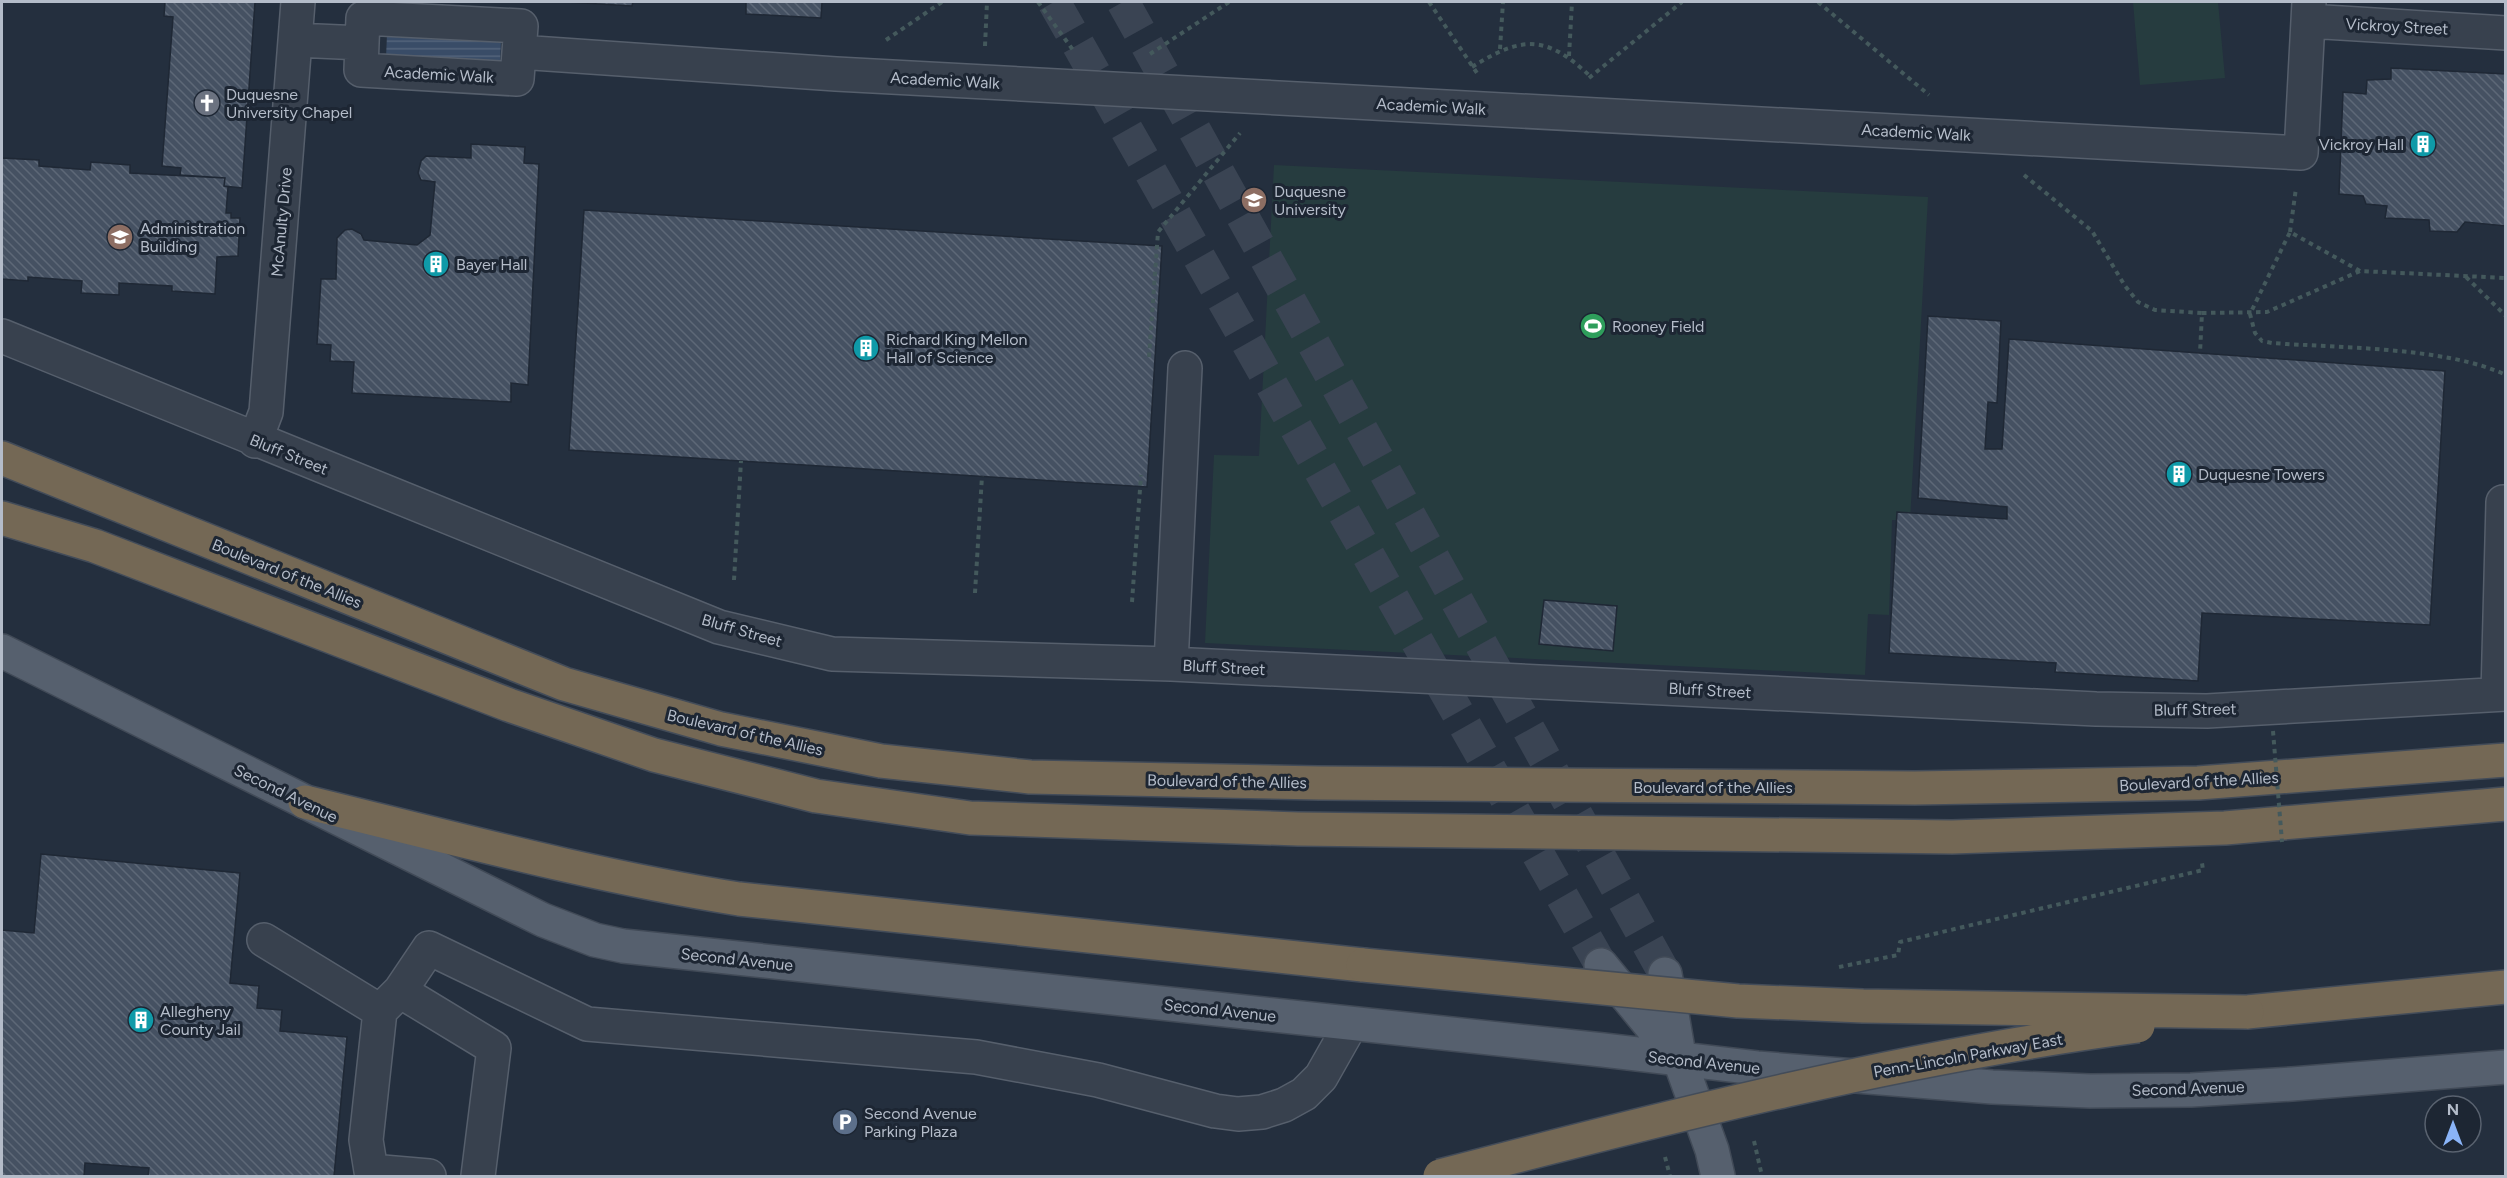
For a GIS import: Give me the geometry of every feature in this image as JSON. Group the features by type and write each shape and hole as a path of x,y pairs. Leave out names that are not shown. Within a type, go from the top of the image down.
{"highway":[{"name":"Boulevard of the Allies","path":"2,458 564,684 721,729 881,762 1041,777 1319,783 1915,788 2198,783 2505,760"},
{"path":"2,502 95,546"},
{"path":"2,518 95,546 509,705 654,755 816,796 970,818 1298,829 1952,837 2225,828 2505,804"},
{"path":"305,802 617,878 729,897 1363,965 1738,1001 1863,1006 2247,1012"},
{"name":"Penn-Lincoln Parkway East","path":"1440,1176 1642,1124 1808,1085 2066,1037 2247,1012 2505,987"}],"main road":[{"name":"Second Avenue","path":"2,651 543,920 604,942 653,950 1680,1061 1992,1087 2090,1091 2191,1090 2505,1067"},
{"path":"1601,966 1680,1061"},
{"path":"1665,974 1680,1061 1715,1163"}],"street":[{"name":"McAnulty Drive","path":"255,441 266,412 298,2"},
{"path":"2301,153 2308,11"},
{"name":"Vickroy Street","path":"2308,11 2505,33"},
{"name":"Academic Walk","path":"363,18 520,26 519,52 517,78 361,70 363,18"},
{"path":"295,40 362,43"},
{"name":"Academic Walk","path":"519,52 984,82 2301,153"},
{"name":"Bluff Street","path":"2,336 255,441 719,627 832,654 1172,664 2096,709 2208,711 2502,694"},
{"path":"1172,664 1185,368"},
{"path":"2502,694 2503,502"},
{"path":"264,940 494,1048 478,1176"},
{"path":"429,1176 371,1171 366,1140 390,1001 429,948 587,1024 976,1057 1098,1080 1215,1111 1238,1114 1262,1112 1284,1105 1304,1094 1321,1077 1351,1024"}],"path":[{"path":"984,82 987,2"},
{"path":"1038,2 1099,88"},
{"path":"1145,57 1229,2"},
{"path":"1429,2 1472,67 1509,111"},
{"path":"1500,49 1503,2"},
{"path":"1569,56 1572,2"},
{"path":"1546,112 1682,2"},
{"path":"1818,2 1933,98"},
{"path":"1472,67 1500,49 1533,42 1569,56 1591,77"},
{"path":"1158,232 1269,97"},
{"path":"2301,153 2290,232 2250,314 2255,333 2262,341 2433,355 2490,367 2505,375"},
{"path":"2021,172 2092,231 2138,302 2155,309 2202,313 2267,312 2360,271"},
{"path":"2290,232 2360,271 2505,278"},
{"path":"2466,276 2505,316"},
{"path":"2200,353 2202,313"},
{"path":"735,580 741,461"},
{"path":"975,593 982,477"},
{"path":"2273,731 2282,842"},
{"path":"1831,968 1898,955 1900,942 2203,870 2201,858"},
{"path":"1754,1141 1761,1176"},
{"path":"1665,1157 1670,1176"}],"green space":[{"path":"2133,2 2218,2 2225,78 2140,85"},
{"name":"Rooney Field","path":"1274,165 1928,197 1910,521 1892,520 1889,615 1868,614 1865,675 1205,643 1214,455 1259,456"}],"water":[{"path":"387,34 501,40 500,65 386,59"}],"building":[{"name":"Duquesne University Chapel","path":"165,2 255,2 242,188 224,186 225,178 180,175 181,168 162,166 173,17 164,16"},
{"path":"567,2 633,2 632,6"},
{"path":"746,2 822,2 821,18 746,14"},
{"name":"Vickroy Hall","path":"2391,68 2506,74 2506,226 2465,222 2457,232 2430,231 2429,220 2385,218 2387,206 2366,204 2363,196 2339,194 2343,92 2366,94 2367,80 2391,79"},
{"name":"Bayer Hall","path":"471,144 525,147 524,163 539,164 528,385 511,383 511,402 352,393 354,362 330,361 331,345 317,344 321,279 336,279 337,238 345,230 352,229 361,234 364,240 417,245 430,235 435,182 421,180 418,173 421,161 426,156 471,158"},
{"name":"Administration Building","path":"2,158 39,160 39,166 90,170 91,162 130,165 130,173 225,178 224,186 228,187 226,213 231,213 231,218 240,218 238,256 217,257 215,294 172,291 172,286 119,283 119,295 81,293 82,281 28,277 28,281 2,279"},
{"name":"Richard King Mellon Hall of Science","path":"584,210 1162,246 1147,487 569,450"},
{"name":"Duquesne Towers","path":"1928,316 2001,321 1997,403 1988,402 1985,449 2002,449 2009,339 2445,371 2430,625 2202,613 2198,681 2055,672 2056,663 1889,653 1897,512 2007,519 2007,507 1918,498"},
{"path":"1544,600 1617,606 1613,651 1539,644"},
{"name":"Allegheny County Jail","path":"41,854 240,873 230,983 259,986 257,1008 282,1010 280,1031 347,1037 334,1176 148,1176 149,1168 85,1163 84,1176 2,1176 2,930 34,933"}],"tunnel":[{"path":"1054,2 1601,965"},
{"path":"1123,2 1665,974"}],"place":[{"name":"Duquesne University Chapel","path":"207,103"},
{"name":"Vickroy Hall","path":"2423,144"},
{"name":"Duquesne University","path":"1254,200"},
{"name":"Administration Building","path":"120,237"},
{"name":"Bayer Hall","path":"436,264"},
{"name":"Rooney Field","path":"1593,326"},
{"name":"Richard King Mellon Hall of Science","path":"866,348"},
{"name":"Duquesne Towers","path":"2179,474"},
{"name":"Allegheny County Jail","path":"141,1020"},
{"name":"Second Avenue Parking Plaza","path":"845,1122"}]}
